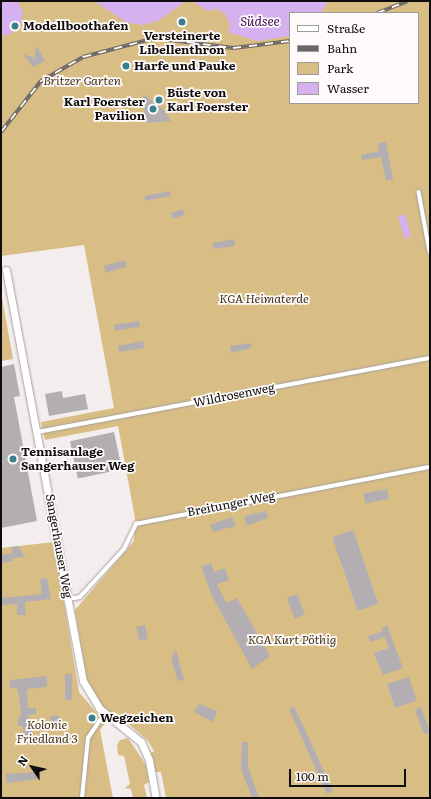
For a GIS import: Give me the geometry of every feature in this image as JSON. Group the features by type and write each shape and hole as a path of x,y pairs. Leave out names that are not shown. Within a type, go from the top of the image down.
{"street":[{"name":"Sangerhauser Weg","path":"6,270 38,432 83,681 88,695 105,713 141,742 149,760 156,798"}],"lane":[{"path":"419,192 430,252"},
{"name":"Wildrosenweg","path":"38,432 430,358"},
{"name":"Breitunger Weg","path":"69,599 80,597 124,549 136,524 430,467"},
{"path":"82,798 88,738 105,713"}],"green space":[{"path":"1,1 430,1 430,798 166,798 161,772 155,772 149,754 154,751 148,741 115,712 111,716 101,708 87,683 75,610 134,541 135,518 118,426 45,440 41,422 114,408 84,245 1,256"},
{"path":"1,292 13,359 1,361"},
{"name":"Kolonie Friedland 3","path":"54,542 79,692 105,723 100,730 113,798 1,798 1,548"},
{"path":"128,738 146,765 149,782 144,785 147,798 133,798 131,789 125,788 130,784 124,756 118,755 117,745 120,740"}],"water":[{"path":"1,1 18,1 23,13 20,27 9,35 1,35"},
{"path":"94,1 186,1 158,21 141,25 126,22"},
{"name":"Südsee","path":"192,1 328,1 322,12 289,12 289,36 257,41 228,32 230,25 225,14 217,9 208,11"},
{"path":"405,214 411,235 405,240 398,217"}],"building":[{"path":"36,46 45,61 33,67 23,54 34,58"},
{"name":"Karl Foerster Pavilion","path":"143,94 164,110 171,121 145,123"},
{"path":"386,142 393,180 386,181 381,157 362,160 361,155 379,151 378,143"},
{"path":"170,191 171,196 145,201 144,196"},
{"path":"183,209 185,215 172,219 171,213"},
{"path":"234,239 235,246 213,249 212,243"},
{"path":"125,260 127,267 106,273 104,266"},
{"path":"139,321 140,327 115,331 114,325"},
{"path":"143,341 144,348 119,352 118,346"},
{"path":"251,343 252,348 231,353 230,346"},
{"name":"Tennisanlage Sangerhauser Weg","path":"14,364 20,396 14,397 37,521 1,528 1,367"},
{"path":"62,391 63,398 85,394 88,409 49,416 45,394"},
{"path":"114,432 122,469 78,479 70,441"},
{"path":"387,489 389,499 365,503 363,494"},
{"path":"266,511 268,518 247,526 244,516"},
{"path":"232,517 236,526 213,532 210,525"},
{"path":"353,530 378,604 358,611 332,537"},
{"path":"18,546 25,557 13,558 12,547"},
{"path":"12,553 13,561 1,563 1,555"},
{"path":"211,563 214,572 225,568 229,580 217,584 226,603 237,598 270,656 252,669 212,596 201,566"},
{"path":"47,578 51,599 25,602 26,615 17,615 17,604 1,605 1,598 42,594 40,579"},
{"path":"297,594 305,615 295,618 287,598"},
{"path":"145,625 148,639 139,641 136,627"},
{"path":"387,625 403,668 383,675 374,653 389,648 385,637 370,642 368,636 383,631 381,628"},
{"path":"176,649 184,680 178,681 171,659"},
{"path":"65,674 72,674 72,700 65,700"},
{"path":"47,676 47,687 27,689 28,708 36,708 36,714 28,715 34,739 24,739 23,726 18,726 18,717 21,716 17,688 10,688 10,680"},
{"path":"409,677 417,701 395,708 387,684"},
{"path":"199,704 217,711 213,722 194,712"},
{"path":"294,706 333,791 327,794 289,709"},
{"path":"421,707 430,733 424,734 415,710"},
{"path":"50,716 60,716 61,727 51,727"},
{"path":"242,742 248,742 248,766 259,798 252,798 241,769"},
{"path":"38,772 38,779 7,783 6,774"}],"railway":[{"path":"380,12 408,1"},
{"path":"1,132 41,81 83,57 155,38 233,48 289,41"}],"place":[{"name":"Versteinerte Libellenthron","path":"182,22"},
{"name":"Modellboothafen","path":"15,26"},
{"name":"Harfe und Pauke","path":"126,66"},
{"name":"Büste von Karl Foerster","path":"159,100"},
{"name":"Karl Foerster Pavilion","path":"153,109"},
{"name":"Tennisanlage Sangerhauser Weg","path":"13,459"},
{"name":"Wegzeichen","path":"92,718"}],"park label":[{"name":"Britzer Garten","path":"82,81"},
{"name":"KGA Heimaterde","path":"264,299"},
{"name":"KGA Kurt Pöthig","path":"292,640"}]}
